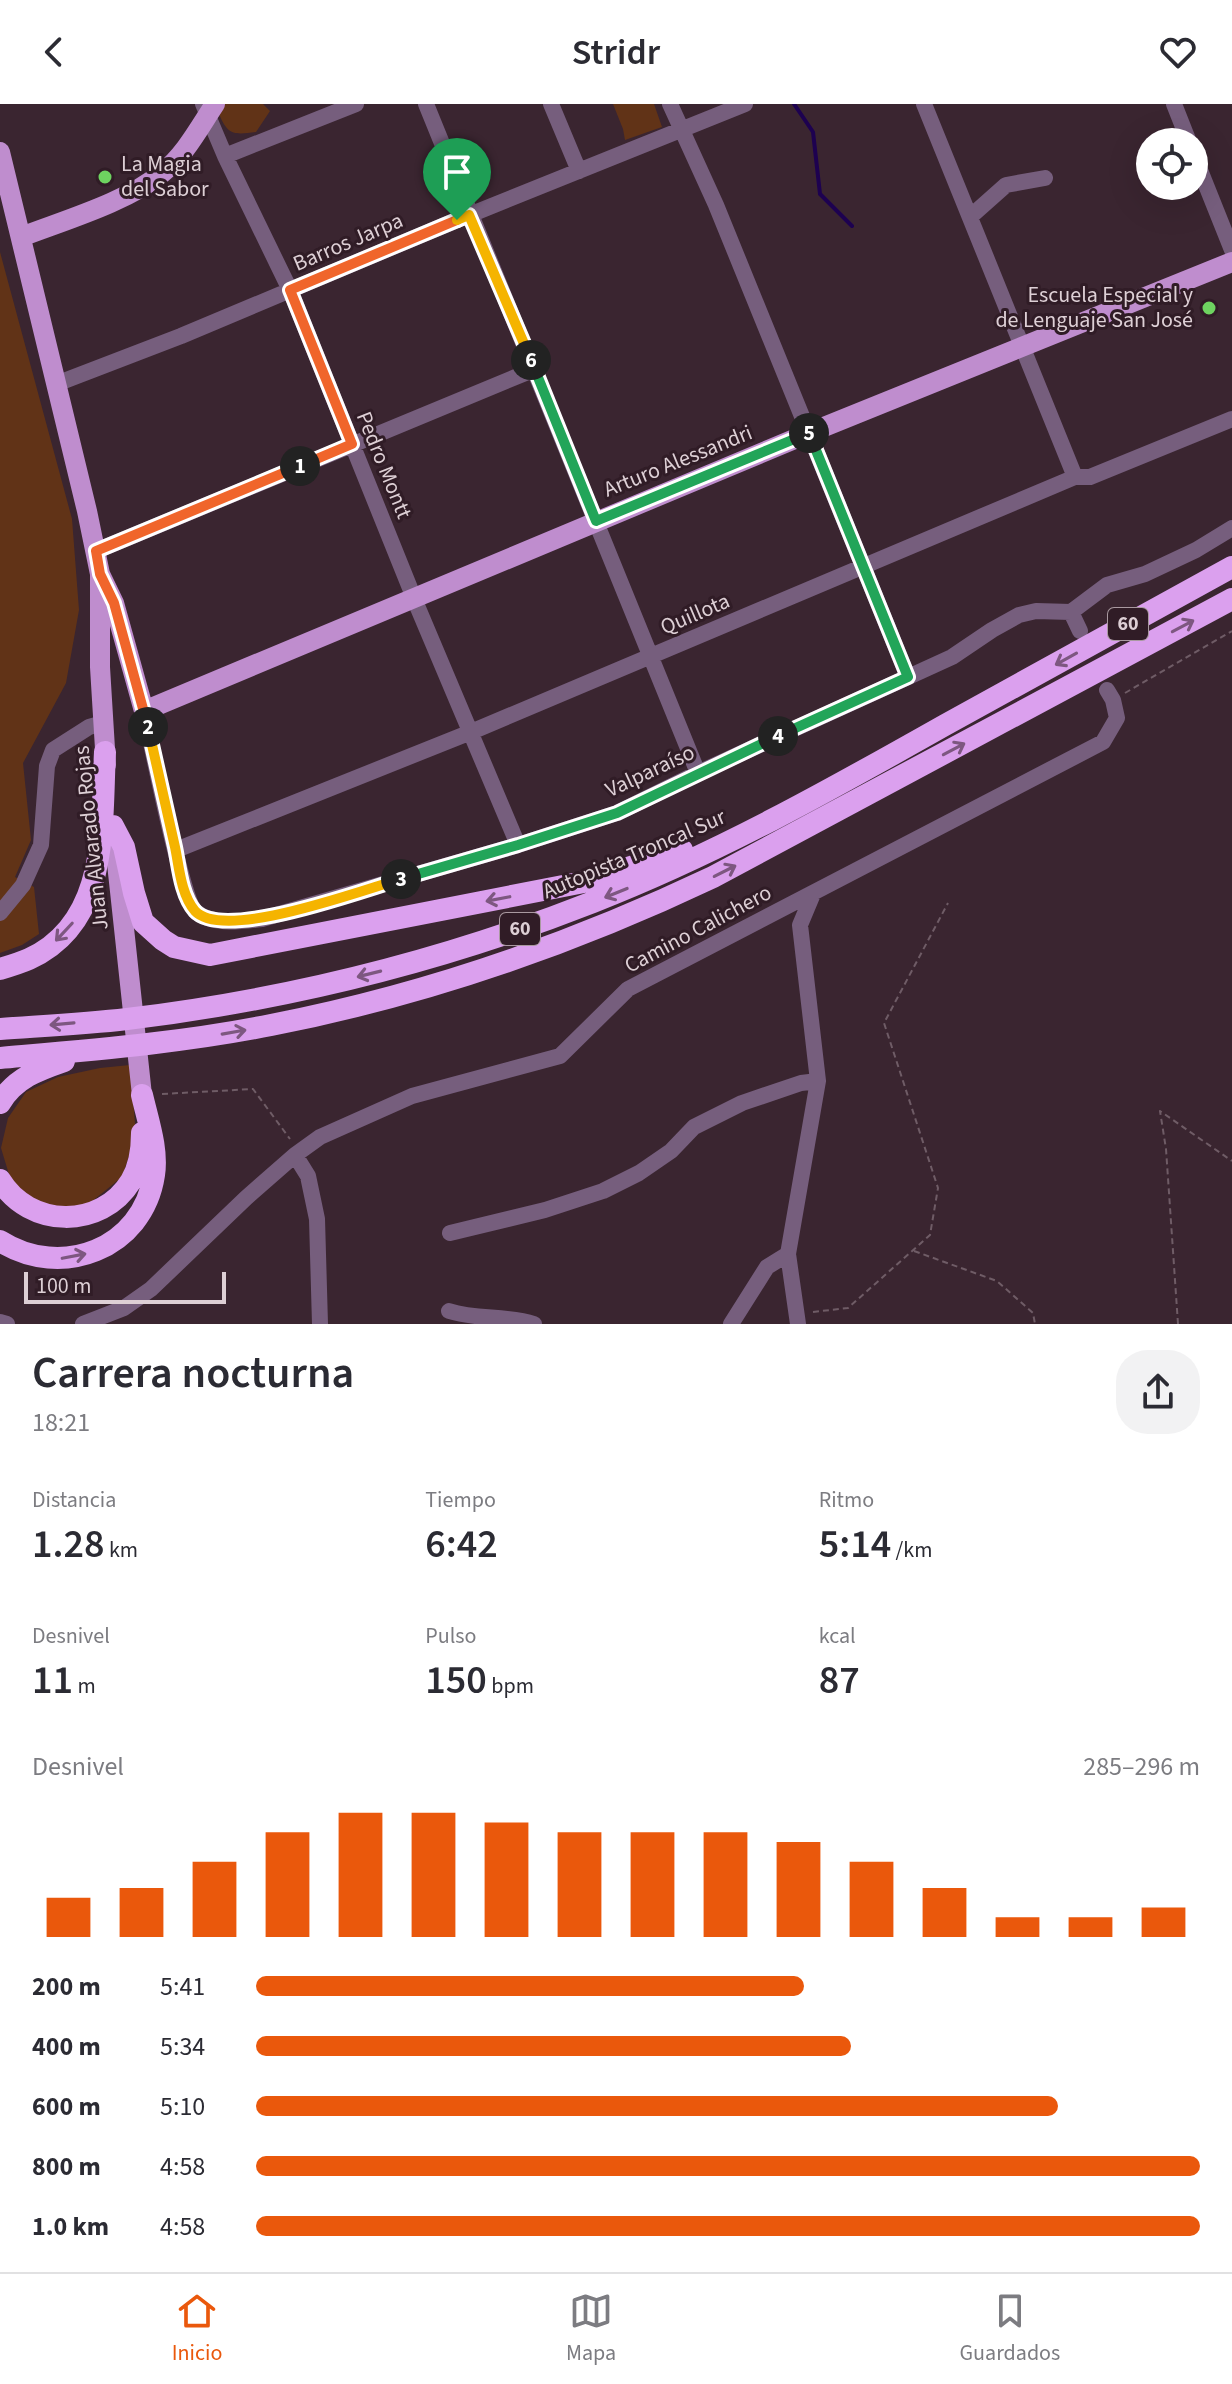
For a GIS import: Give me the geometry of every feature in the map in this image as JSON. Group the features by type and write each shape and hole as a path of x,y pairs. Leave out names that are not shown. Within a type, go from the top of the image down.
{"highway":[{"name":"Autopista Troncal Sur","path":"0,1029 124,1019 264,997 439,954 592,902 702,855 769,822 1232,567"},
{"name":"60","path":"0,1058 157,1043 269,1026 380,1001 489,969 603,927 767,850 1232,599"},
{"path":"0,969 29,959 52,944 72,924 87,899 100,857 105,752"},
{"path":"113,826 124,847 143,922 174,947 198,954 222,954 589,881 673,854 861,772"},
{"path":"0,1103 11,1088 30,1074 101,1049"},
{"path":"0,1180 20,1203 43,1214 80,1216 103,1208 123,1192 136,1171 142,1147 142,1095"},
{"path":"0,1241 24,1254 64,1259 90,1253 114,1241 124,1232 147,1200 154,1175 154,1148 142,1095"}],"main road":[{"path":"21,237 129,194 164,172 181,153 208,107"},
{"name":"Juan Alvarado Rojas","path":"0,152 100,574 100,667 105,752 142,1095"},
{"name":"Arturo Alessandri","path":"144,711 809,433 1232,262"},
{"name":"Juan Alvarado Rojas","path":"100,574 114,603 144,711"}],"street":[{"path":"225,156 356,104"},
{"path":"426,104 698,773"},
{"path":"551,104 579,171"},
{"path":"670,104 716,205 908,677"},
{"name":"Barros Jarpa","path":"56,384 181,336 745,104"},
{"path":"924,104 1075,477"},
{"path":"1174,104 1183,128"},
{"name":"Pedro Montt","path":"208,107 225,156 290,290 518,845"},
{"path":"970,217 1006,185 1045,178"},
{"path":"1208,190 1232,250"},
{"path":"96,551 535,369"},
{"name":"Quillota","path":"176,850 471,732 1075,477 1090,477 1232,419"},
{"path":"1080,631 1071,612 1107,585 1145,574 1196,550 1232,528"},
{"name":"Valparaíso","path":"192,908 199,915 221,921 262,919 617,813 952,657 1019,615 1036,611 1071,612"},
{"name":"Camino Calichero","path":"83,1324 124,1308 151,1289 246,1198 320,1137 412,1096 560,1056 628,989 1103,742 1117,718 1110,695"},
{"name":"Juan Alvarado Rojas","path":"144,711 181,878 192,908"},
{"path":"0,913 23,885 41,845 47,766 53,750 89,727 103,723"},
{"path":"797,1319 788,1254 818,1081 800,925 813,894"},
{"path":"450,1233 545,1210 603,1191 639,1173 671,1151 694,1127 742,1103 801,1083 818,1081"},
{"path":"295,1155 308,1176 317,1219 320,1324"},
{"path":"731,1324 767,1267 788,1254"},
{"path":"449,1311 534,1324"},
{"path":"0,1322 7,1324"}],"path":[{"path":"1110,695 1232,631"},
{"path":"797,1319 848,1308 930,1235 938,1188 884,1023 948,903"},
{"path":"142,1095 253,1089 289,1136 295,1155"},
{"path":"1178,1324 1166,1149 1160,1111 1232,1161"},
{"path":"913,1250 997,1281 1033,1313 1035,1324"}],"shaded area":[{"path":"224,104 263,104 270,111 256,132 237,133 225,126 219,114"},
{"path":"613,104 654,104 662,127 625,140"},
{"path":"0,252 72,519 79,610 66,683 23,763 31,840 15,877 34,887 39,934 22,945 0,953"},
{"path":"130,1065 136,1135 122,1177 85,1207 60,1210 33,1202 11,1181 1,1148 8,1118 26,1092 58,1077"}],"waterway":[{"path":"794,104 813,132 820,194 852,226"}],"place":[{"name":"La Magia del Sabor","path":"105,177"},
{"name":"Escuela Especial y de Lenguaje San José","path":"1209,308"}],"route":[{"path":"469,215 596,521 809,433 908,677 617,813 262,919 221,921 199,915 192,908 181,878 144,711 114,603 100,574 96,551 352,444 290,290 457,220 469,215"}]}
